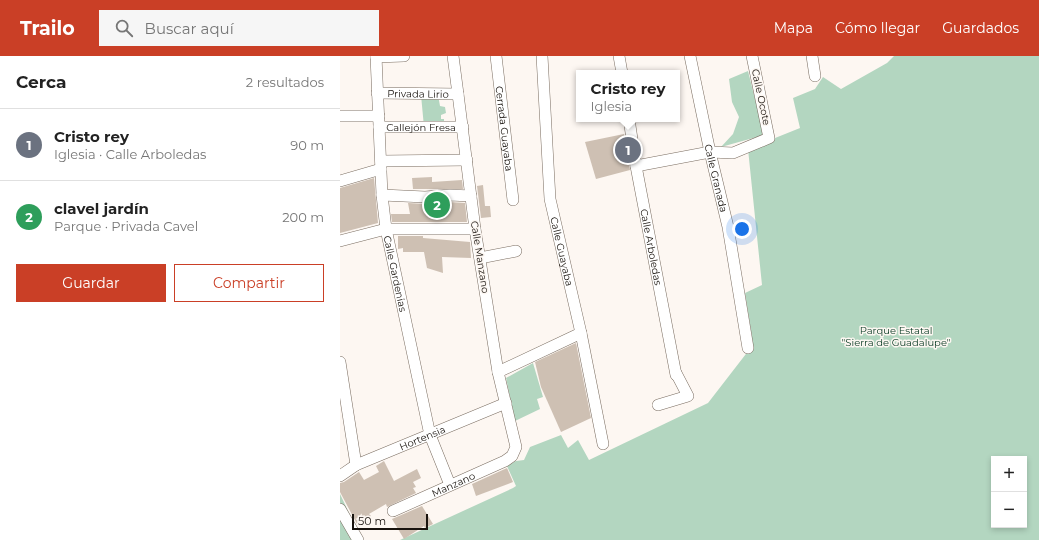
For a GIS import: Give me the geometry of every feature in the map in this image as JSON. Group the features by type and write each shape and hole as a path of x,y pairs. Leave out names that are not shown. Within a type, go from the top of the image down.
{"street":[{"path":"376,57 404,56"},
{"name":"Calle Manzano","path":"452,56 463,127 475,229 498,372 516,447 512,456"},
{"name":"Cerrada Guayaba","path":"496,56 513,200"},
{"name":"Calle Guayaba","path":"542,56 550,199 581,333 603,444"},
{"path":"619,56 621,70"},
{"name":"Calle Granada","path":"690,56 710,152 728,227 748,348"},
{"name":"Calle Ocote","path":"710,152 733,153 769,138 752,56"},
{"path":"812,56 816,76"},
{"name":"Calle Gardenias","path":"376,57 382,195 386,229 430,435 450,485"},
{"name":"Privada Lirio","path":"378,93 458,94"},
{"name":"Callejón Fresa","path":"340,116 379,122 463,127"},
{"name":"Calle Arboledas","path":"629,122 636,166 676,374 688,396 658,405"},
{"path":"636,166 710,152"},
{"path":"340,181 381,165 467,160"},
{"path":"382,195 425,197 450,195 471,196"},
{"path":"340,241 386,229 475,229"},
{"path":"480,258 516,251"},
{"path":"498,372 581,333"},
{"path":"340,362 356,465"},
{"name":"Hortensia","path":"340,476 356,465 506,403"},
{"name":"Manzano","path":"393,511 505,461 512,456"},
{"path":"340,509 358,540"}],"green space":[{"name":"Parque Estatal \"Sierra de Guadalupe\"","path":"894,56 1039,56 1039,540 400,540 516,486 507,466 516,461 524,460 530,447 561,435 568,448 578,440 589,460 708,403 749,350 752,337 745,293 762,285 748,149 800,128 793,98 815,89 823,77 841,89 887,63"},
{"path":"748,71 764,135 721,147 733,134 739,117 732,102 729,79"},
{"path":"421,95 438,95 440,106 445,107 446,113 441,115 441,119 444,119 444,123 424,127"},
{"path":"449,196 448,210 432,213 425,207 425,200"},
{"path":"533,363 543,397 537,399 540,409 515,421 506,378"},
{"path":"340,494 362,540 340,540"}],"building":[{"path":"624,134 630,170 596,179 585,142"},
{"path":"432,177 432,182 462,180 463,189 413,189 412,178"},
{"path":"374,178 378,223 340,233 340,188"},
{"path":"483,185 485,206 490,206 491,217 481,218 477,186"},
{"path":"449,202 465,203 467,222 392,222 391,214 410,214 408,203 425,204 424,208 434,213 448,211"},
{"path":"398,236 423,236 423,238 470,242 471,258 442,257 443,273 427,268 424,252 403,252 403,248 398,249"},
{"path":"576,343 591,418 561,432 541,387 535,362"},
{"path":"384,461 394,481 417,469 421,478 413,482 416,487 413,488 416,493 387,507 386,504 369,514 371,516 357,524 340,492 340,483 359,472 364,480 379,472 376,466"},
{"path":"507,468 513,482 476,496 472,484"},
{"path":"422,506 433,524 425,528 424,526 404,539 392,519"}],"place":[{"name":"Cristo rey","path":"628,150"},
{"name":"clavel jardín","path":"437,205"}]}
